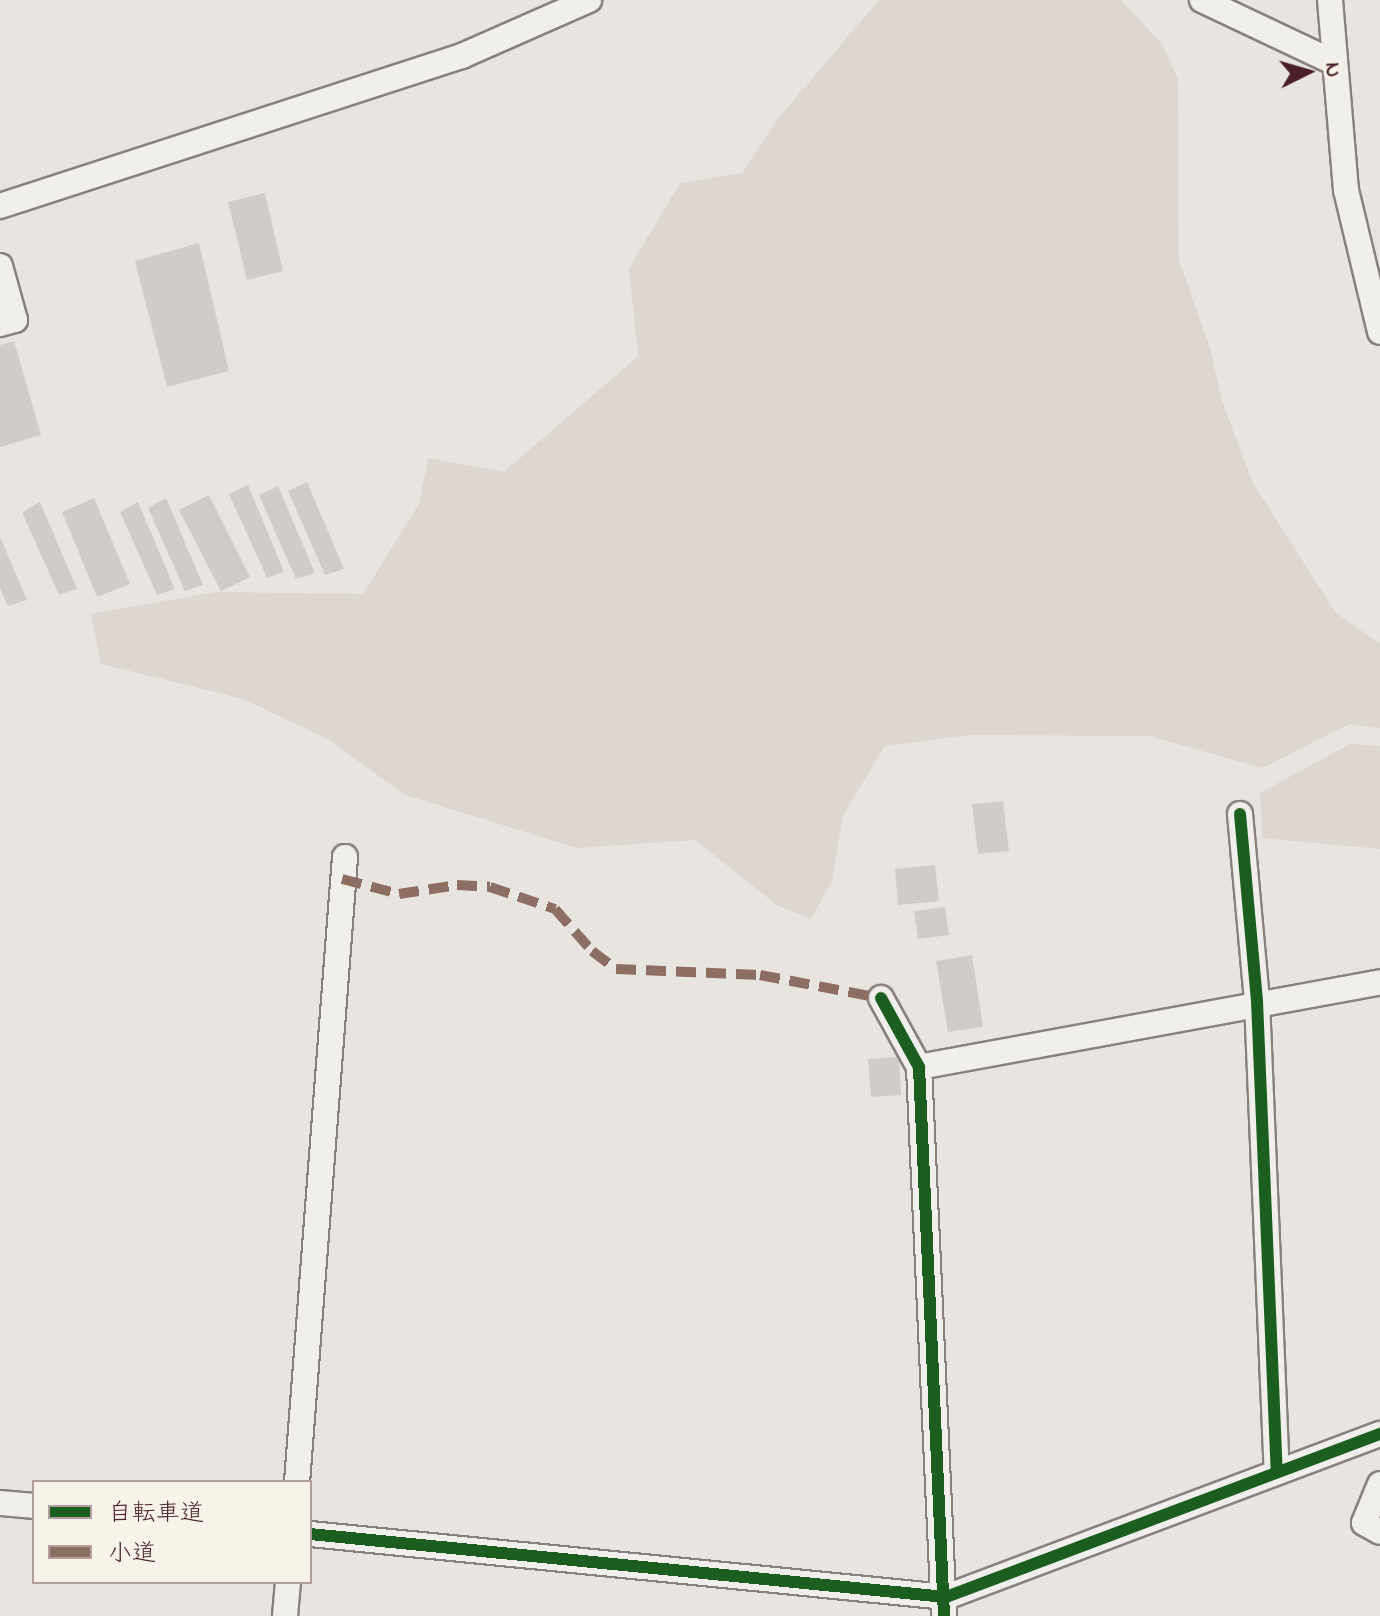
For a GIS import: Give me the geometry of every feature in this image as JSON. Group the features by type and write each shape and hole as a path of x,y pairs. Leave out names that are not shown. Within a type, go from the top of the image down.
{"street":[{"path":"0,206 462,56 589,0"},
{"path":"1202,0 1333,62"},
{"path":"1330,0 1346,190 1380,332"},
{"path":"0,266 15,320 0,324"},
{"path":"1240,814 1257,1001 1277,1471"},
{"path":"297,1480 345,857"},
{"path":"919,1067 1257,1001 1380,982"},
{"path":"881,998 919,1067 945,1607"},
{"path":"312,1534 945,1607 1277,1471 1380,1434"},
{"path":"1380,1484 1364,1523 1380,1532"},
{"path":"0,1503 32,1506"},
{"path":"285,1616 288,1584"}],"shaded area":[{"path":"879,0 1121,0 1163,45 1178,80 1179,260 1211,351 1222,401 1253,483 1335,612 1380,644 1380,728 1349,724 1262,768 1148,736 971,735 885,746 843,815 832,881 811,919 778,906 695,840 577,848 405,795 329,740 243,699 101,664 91,614 216,592 363,594 419,504 428,458 504,472 638,356 629,268 680,183 742,173 781,115"},
{"path":"1350,744 1380,746 1380,849 1262,838 1260,793"}],"building":[{"path":"265,193 283,271 247,280 228,202"},
{"path":"199,243 229,371 167,387 135,261"},
{"path":"14,341 41,435 0,447 0,345"},
{"path":"307,482 344,569 325,575 288,491"},
{"path":"248,485 284,572 267,578 229,494"},
{"path":"278,486 315,573 296,579 259,495"},
{"path":"209,495 250,577 221,591 179,510"},
{"path":"94,498 130,584 97,597 62,512"},
{"path":"166,498 203,585 185,591 148,508"},
{"path":"40,502 77,589 59,595 22,512"},
{"path":"138,502 175,589 157,595 120,512"},
{"path":"0,537 27,600 8,606 0,588"},
{"path":"1003,801 1009,851 978,854 972,804"},
{"path":"935,865 939,901 898,905 895,869"},
{"path":"945,907 949,935 918,939 914,911"},
{"path":"972,955 983,1027 948,1032 936,961"},
{"path":"899,1057 901,1095 871,1097 868,1059"}],"marked path":[{"path":"342,879 399,894 457,885 490,887 555,909 592,951 616,969 760,975 881,998"}],"cycle path":[{"path":"1240,814 1257,1001 1277,1471"},
{"path":"881,998 919,1067 944,1616"},
{"path":"312,1534 946,1597 1380,1434"}]}
